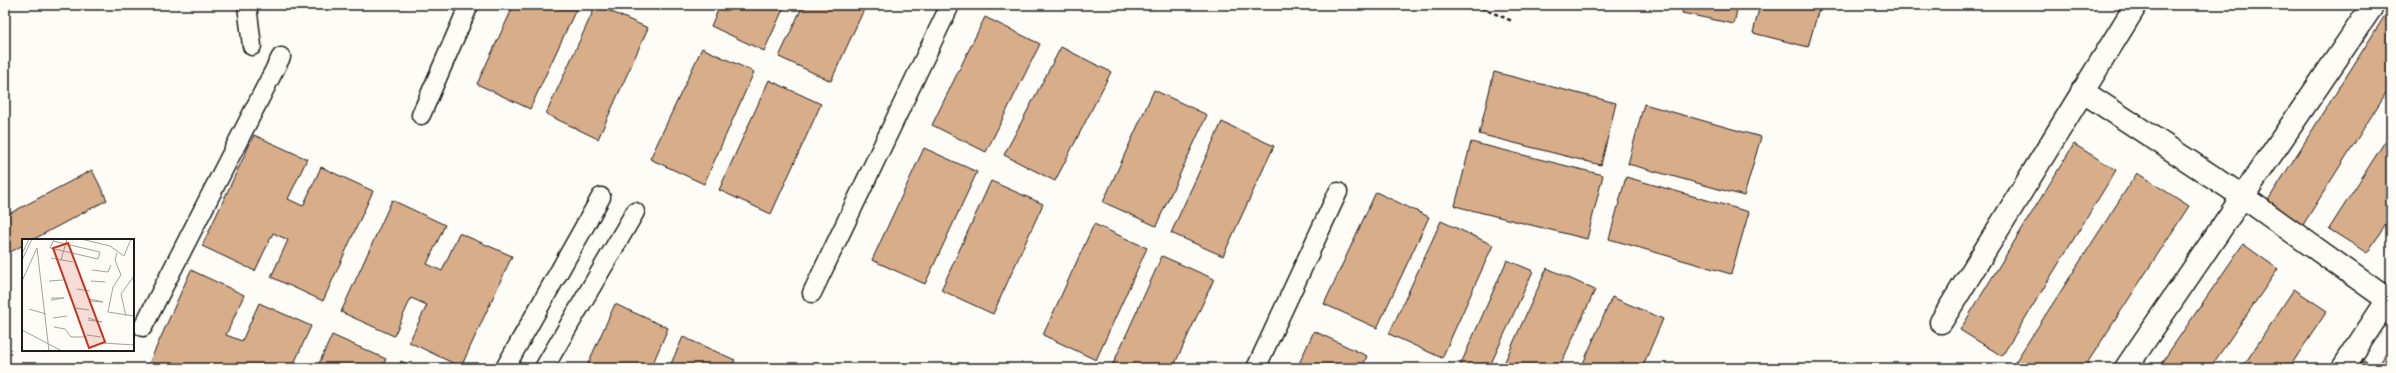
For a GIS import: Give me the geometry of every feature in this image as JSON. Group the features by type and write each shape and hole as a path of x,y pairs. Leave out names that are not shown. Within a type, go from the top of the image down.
{"street":[{"path":"1941,322 2136,5"},
{"path":"2126,368 2373,5"},
{"path":"2082,91 2242,196 2390,299 2343,368"}],"lane":[{"path":"247,5 252,46"},
{"path":"421,115 469,5"},
{"path":"812,293 950,5"},
{"path":"143,327 281,57"},
{"path":"1256,368 1338,192"},
{"path":"505,368 601,197"},
{"path":"544,368 635,212"}],"path":[{"path":"1475,5 1512,21"}],"building":[{"path":"514,5 578,5 530,109 477,84"},
{"path":"596,5 648,28 598,139 546,114"},
{"path":"720,5 785,5 764,51 711,26"},
{"path":"803,5 866,5 831,81 779,57"},
{"path":"1684,5 1738,5 1734,24 1682,13"},
{"path":"1760,5 1820,5 1808,47 1753,33"},
{"path":"2389,9 2391,10 2391,85 2301,228 2265,205"},
{"path":"985,17 1040,44 986,152 932,125"},
{"path":"1061,47 1111,72 1055,181 1004,155"},
{"path":"702,48 754,72 704,184 650,159"},
{"path":"1494,72 1616,103 1601,165 1479,134"},
{"path":"769,80 821,104 771,214 719,190"},
{"path":"1154,90 1207,115 1156,226 1103,202"},
{"path":"1644,104 1761,137 1744,196 1628,164"},
{"path":"1222,122 1274,146 1223,256 1171,233"},
{"path":"2391,132 2391,217 2367,253 2329,229"},
{"path":"254,135 307,159 288,199 303,206 321,167 373,191 323,301 271,277 288,240 273,233 255,271 202,246"},
{"path":"1471,142 1603,175 1587,239 1455,206"},
{"path":"2074,144 2116,170 2002,356 1960,330"},
{"path":"924,148 977,172 925,284 872,260"},
{"path":"92,170 107,200 34,239 22,239 22,246 5,255 5,216"},
{"path":"2137,173 2189,206 2084,368 2012,367"},
{"path":"1626,177 1749,212 1731,274 1609,239"},
{"path":"991,181 1043,204 993,314 941,290"},
{"path":"1376,192 1429,217 1377,328 1324,304"},
{"path":"392,200 445,225 427,264 442,271 459,233 512,256 461,367 409,342 427,305 411,298 394,336 341,312"},
{"path":"1441,221 1493,245 1442,358 1389,334"},
{"path":"1094,224 1147,248 1096,360 1043,335"},
{"path":"2243,244 2278,269 2210,368 2158,368"},
{"path":"1162,256 1214,279 1173,368 1116,368 1112,366"},
{"path":"1507,260 1533,271 1489,368 1459,368"},
{"path":"1547,268 1595,290 1559,368 1502,368"},
{"path":"191,270 244,295 226,335 242,341 259,303 311,326 292,368 147,368"},
{"path":"2294,289 2327,311 2289,368 2242,368"},
{"path":"1612,297 1663,319 1642,368 1581,368"},
{"path":"615,304 668,328 651,368 586,368"},
{"path":"1314,331 1367,356 1362,368 1297,368"},
{"path":"332,335 386,359 382,368 317,368"},
{"path":"683,337 735,360 731,368 669,368"},
{"path":"2390,347 2391,368 2377,368"},
{"path":"2364,360 2377,368 2358,368"},
{"path":"401,361 417,368 399,368"}]}
